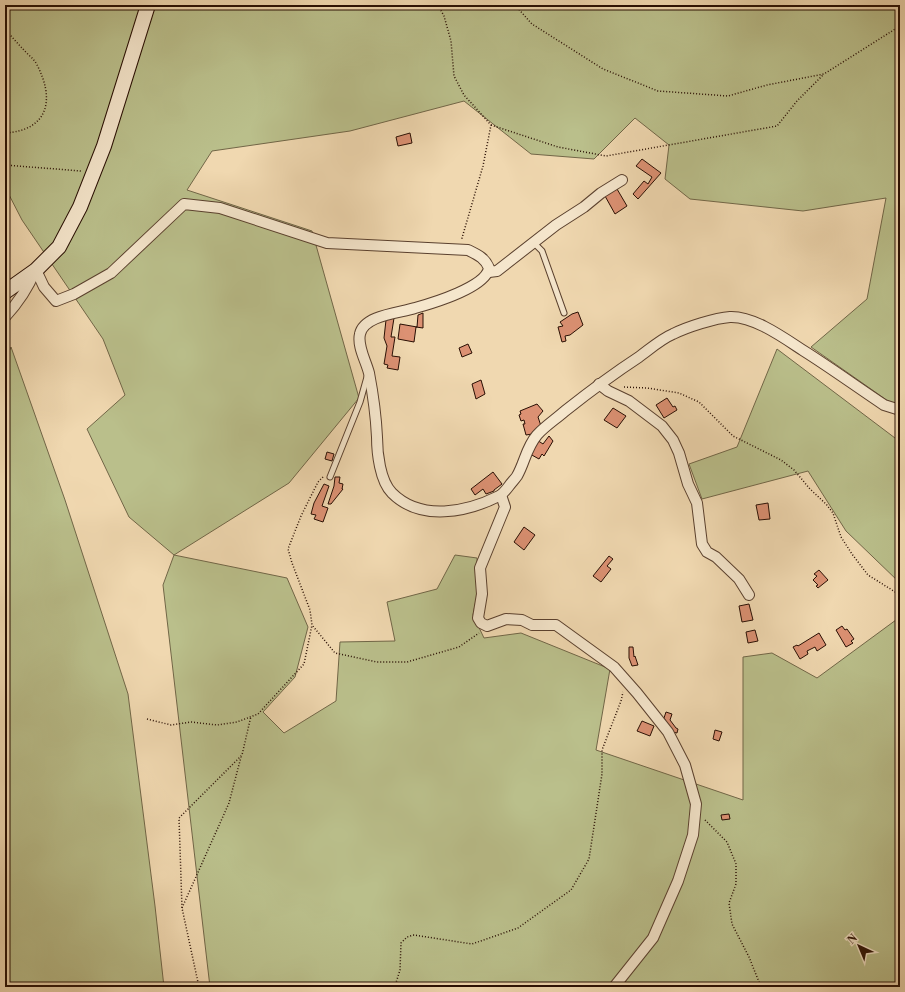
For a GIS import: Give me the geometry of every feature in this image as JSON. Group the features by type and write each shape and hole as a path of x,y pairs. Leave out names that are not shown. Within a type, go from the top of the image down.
{"main road":[{"path":"5,292 36,270 59,247 80,207 104,146 148,5"}],"street":[{"path":"488,272 496,271 533,242 584,207 601,193 622,180"},
{"path":"36,270 44,287 56,301 74,294 110,273 184,204 220,208 327,243 468,250 481,256 489,268 488,272 480,282 442,299 413,309 388,314 368,322 362,328 359,335 368,372 376,422 377,450 380,470 391,492 407,504 432,512 445,512 471,508 501,495 518,475 529,447 539,433 599,384 672,334 707,322 731,317 754,322 781,336 884,405 900,410"},
{"path":"5,317 31,280 36,270"},
{"path":"599,384 608,391 629,401 662,426 673,440 679,453 688,484 697,504 702,544 708,552 716,557 739,579 749,595"},
{"path":"501,495 505,507 480,568 482,594 478,618 481,623 487,626 506,619 522,620 532,625 556,625 614,667 668,732 685,765 696,804 693,835 678,881 653,938 614,987"}],"lane":[{"path":"533,242 542,251 564,313"},
{"path":"330,476 360,402 368,372"}],"path":[{"path":"438,5 444,16 451,41 454,76 464,95 491,125 558,147 606,156 777,126 797,101 824,74 900,26"},
{"path":"515,5 532,24 603,69 658,91 728,96 767,85 824,74"},
{"path":"5,29 35,62 46,86 45,112 35,124 18,132 5,133"},
{"path":"468,250 462,238 483,166 491,125"},
{"path":"5,165 95,172"},
{"path":"608,391 623,387 647,388 679,392 698,402 734,436 781,460 794,470 833,513 841,536 852,554 868,575 900,595"},
{"path":"147,719 171,725 191,722 217,725 237,722 258,714 304,664 312,625 310,610 288,549 318,482 336,464"},
{"path":"312,625 335,653 377,662 407,662 459,647 487,626"},
{"path":"396,987 395,986 400,970 401,943 407,937 414,935 472,944 518,928 571,890 590,859 602,774 602,750 621,701 625,679"},
{"path":"182,908 229,803 251,716"},
{"path":"199,987 182,908 179,818 242,755"},
{"path":"695,811 727,842 736,864 736,884 729,903 732,924 749,957 761,987"}],"green space":[{"path":"5,5 900,5 900,408 811,347 867,299 886,198 803,211 690,199 665,179 669,145 635,118 594,159 531,154 464,101 350,131 212,151 187,190 312,231 359,398 289,483 174,555 129,517 87,429 125,395 103,339 22,220 5,187"},
{"path":"11,347 65,500 128,694 164,987 5,987 5,361"},
{"path":"777,349 895,438 900,438 900,583 846,531 808,471 702,499 689,464 737,447"},
{"path":"174,555 287,578 308,627 295,677 263,712 284,733 336,701 340,642 395,641 387,602 437,589 455,555 477,558 478,590 473,615 484,638 521,633 610,669 596,750 743,800 743,657 772,653 817,678 900,617 900,987 210,987 163,585"}],"building":[{"path":"410,133 412,143 398,146 396,137"},
{"path":"642,159 661,173 638,199 633,194 644,181 648,184 652,177 636,166"},
{"path":"617,189 627,206 615,214 605,196"},
{"path":"578,312 583,325 570,335 565,336 566,341 562,342 558,327 563,326 560,322"},
{"path":"423,313 423,328 416,327 414,342 398,339 400,324 417,327 418,315"},
{"path":"394,318 391,337 395,337 392,356 400,357 398,370 387,368 388,365 384,364 387,346 384,338 386,320"},
{"path":"468,344 472,353 462,357 459,348"},
{"path":"481,380 485,394 476,399 472,384"},
{"path":"667,398 677,410 664,418 656,405"},
{"path":"537,404 543,411 538,417 541,426 532,434 526,435 523,424 525,424 524,420 521,421 519,415 521,414 520,411"},
{"path":"613,408 626,416 617,428 604,420"},
{"path":"549,436 553,441 544,456 542,454 539,459 530,454 537,440 543,444"},
{"path":"327,452 334,454 332,461 325,459"},
{"path":"493,472 502,484 494,491 486,494 483,489 475,495 471,489"},
{"path":"335,477 340,477 339,483 343,484 343,489 331,504 328,504 334,486"},
{"path":"324,484 329,486 322,506 328,508 323,522 314,519 316,515 311,514 314,503"},
{"path":"768,503 770,519 759,520 756,505"},
{"path":"524,527 535,535 524,550 514,542"},
{"path":"609,556 613,559 607,566 611,569 601,582 593,576"},
{"path":"819,570 828,580 818,588 816,586 818,585 813,580 817,576 814,574"},
{"path":"749,604 753,620 742,622 739,606"},
{"path":"842,626 845,630 847,629 854,639 851,641 853,643 846,647 836,630"},
{"path":"755,630 758,641 748,643 746,632"},
{"path":"819,633 826,645 817,651 815,647 807,651 808,654 800,659 793,647 798,646"},
{"path":"629,647 633,647 634,657 635,656 638,665 632,666 629,658"},
{"path":"666,712 672,714 670,720 678,729 677,733 672,732 664,718"},
{"path":"642,721 654,726 650,736 637,731"},
{"path":"715,730 722,732 719,741 713,739"},
{"path":"729,814 730,819 722,820 721,815"}]}
